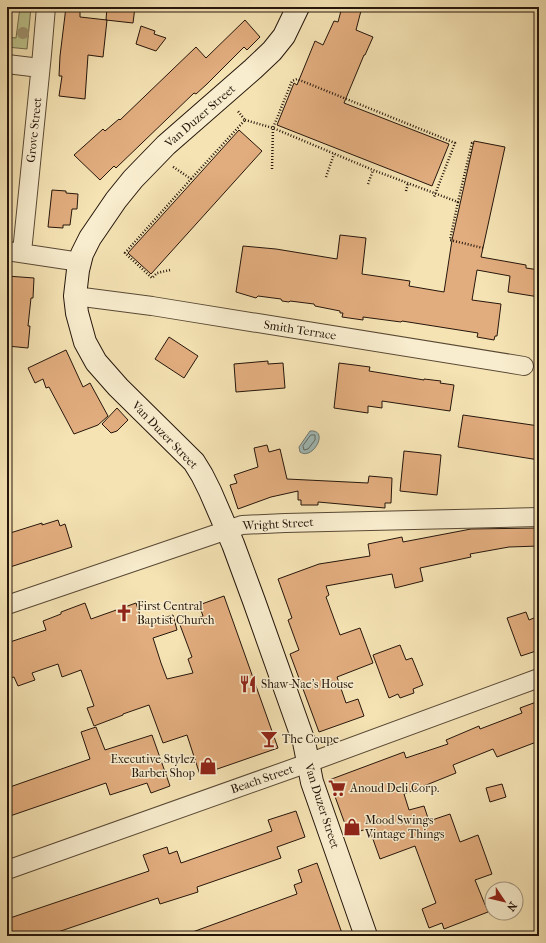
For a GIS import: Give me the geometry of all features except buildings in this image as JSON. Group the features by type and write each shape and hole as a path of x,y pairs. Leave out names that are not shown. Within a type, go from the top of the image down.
{"main road":[{"name":"Van Duzer Street","path":"298,7 284,36 272,51 166,145 133,179 90,238 80,262 76,278 75,296 81,331 96,362 114,383 194,462 207,483 249,587 304,742 312,782 366,936"}],"street":[{"name":"Grove Street","path":"14,252 40,68 46,7"},
{"path":"7,64 40,68"},
{"path":"14,252 80,262"},
{"name":"Smith Terrace","path":"75,296 160,307 524,366"},
{"name":"Wright Street","path":"7,605 242,525 539,517"},
{"name":"Beach Street","path":"7,870 308,763 539,678"}],"path":[{"path":"272,169 273,128 292,81 297,79 455,143 434,197"},
{"path":"234,106 244,120 273,128 373,170 458,202"},
{"path":"170,270 157,273 152,278 125,253 244,120"},
{"path":"474,144 472,143 450,240 483,248"},
{"path":"326,176 334,154"},
{"path":"170,165 191,179"},
{"path":"368,184 373,170"},
{"path":"406,191 408,183"}],"green space":[{"path":"20,7 31,7 27,49 7,47 7,37 16,38"}],"water":[{"path":"310,431 316,432 319,435 319,439 314,449 305,454 300,452 299,447"}],"place":[{"name":"First Central Baptist Church","path":"124,613"},
{"name":"Shaw-Nae's House","path":"248,684"},
{"name":"The Coupe","path":"269,739"},
{"name":"Executive Stylez Barber Shop","path":"208,766"},
{"name":"Anoud Deli Corp.","path":"337,788"},
{"name":"Mood Swings Vintage Things","path":"352,827"}]}
